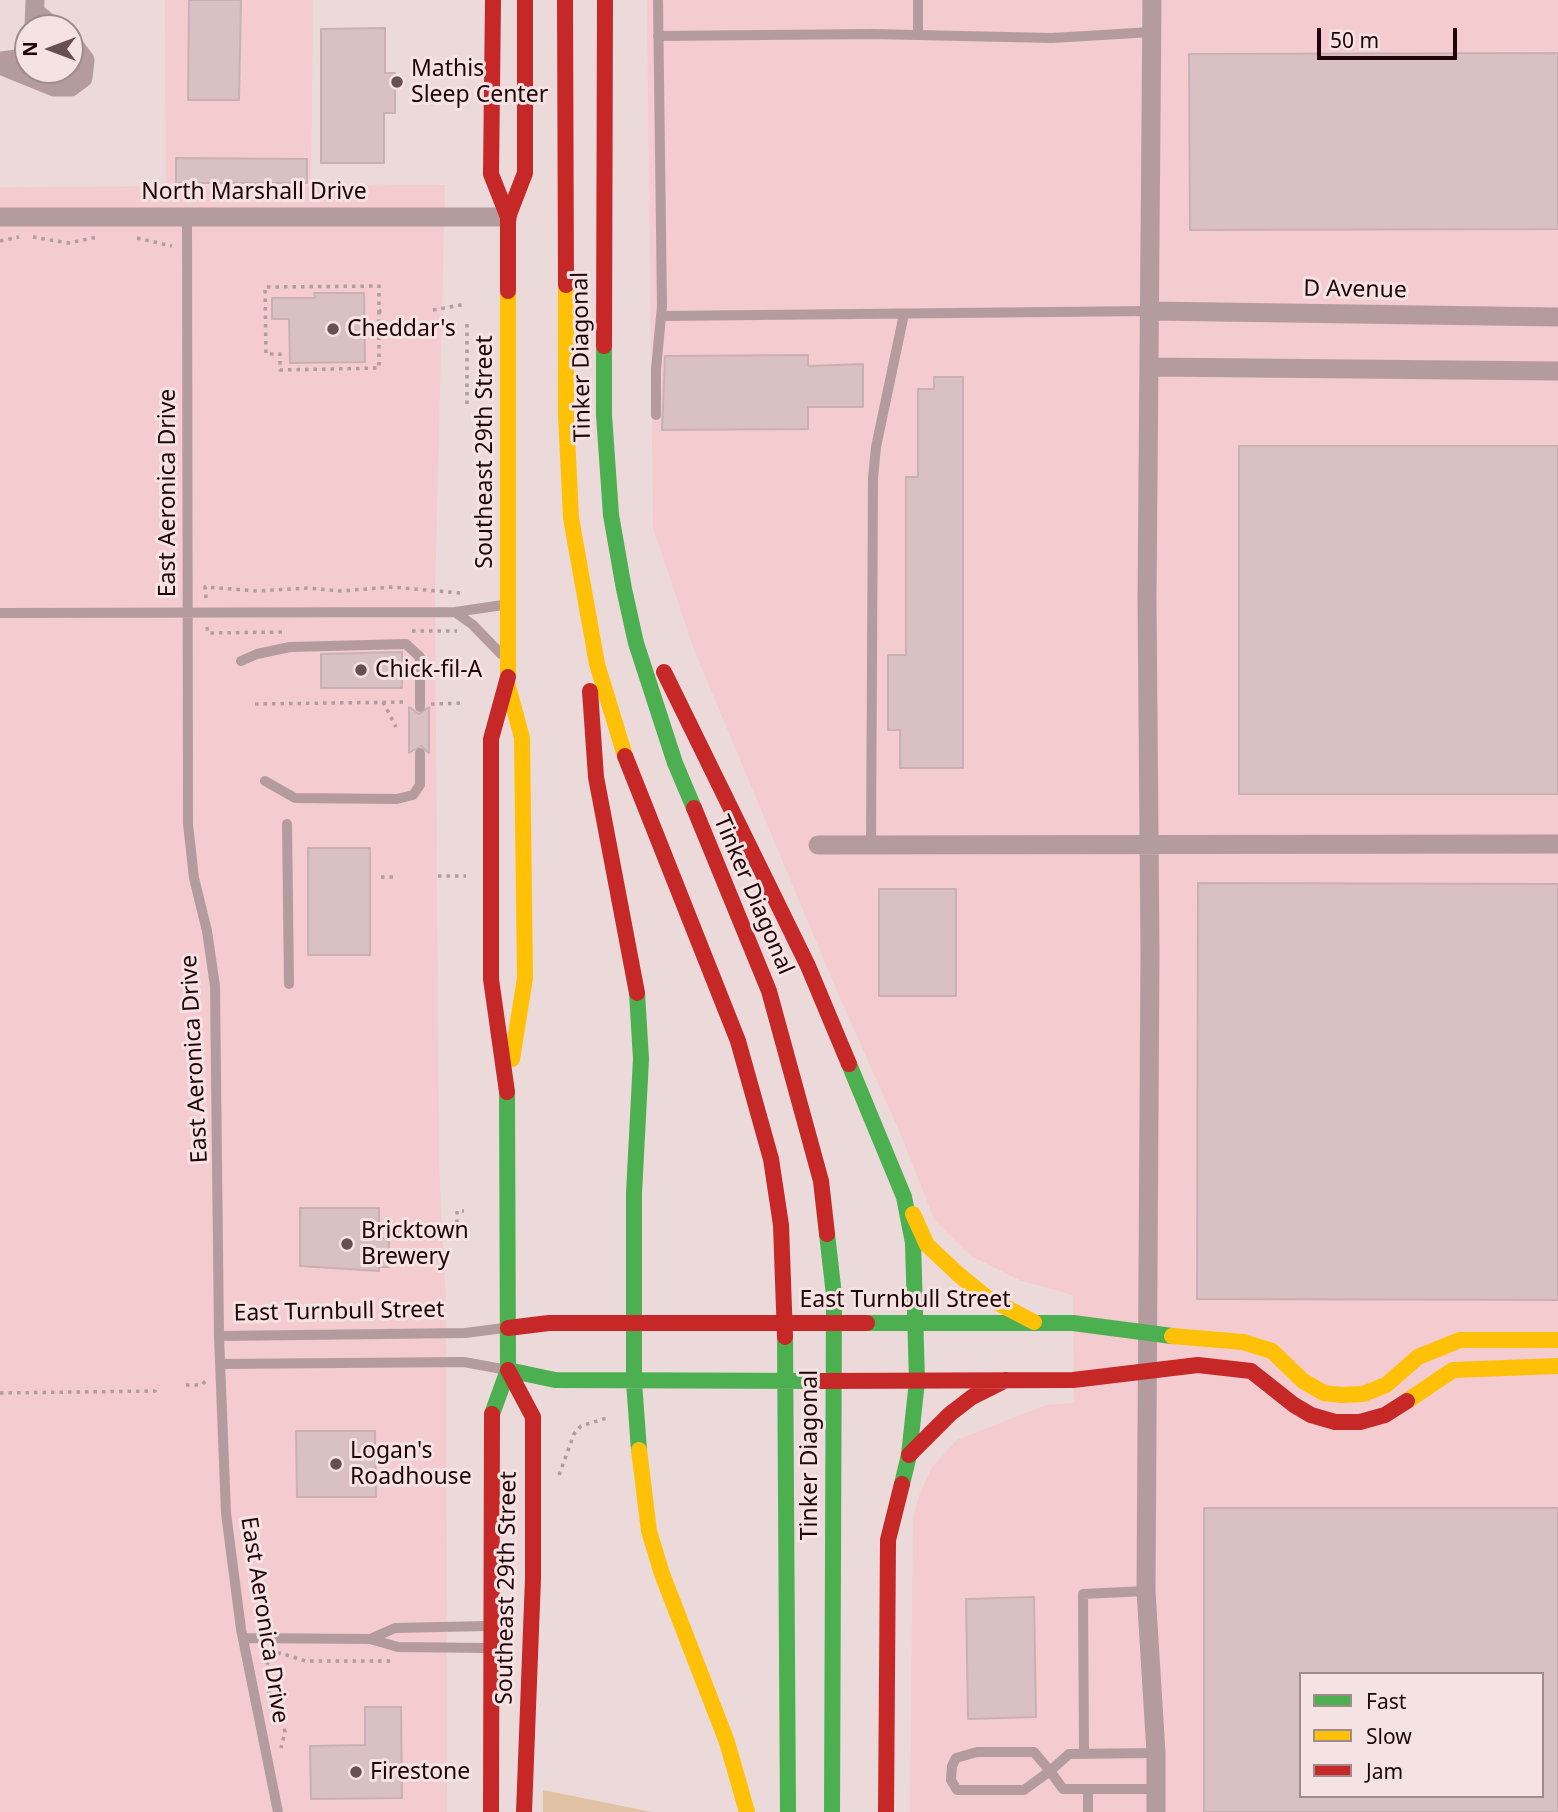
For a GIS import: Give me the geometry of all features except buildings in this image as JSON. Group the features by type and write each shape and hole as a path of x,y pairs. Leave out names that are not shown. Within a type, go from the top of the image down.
{"main road":[{"name":"Southeast 29th Street","path":"493,0 491,174 508,217"},
{"name":"Southeast 29th Street","path":"507,1092 525,978 523,738 508,686 507,605 508,217 525,173 525,0"},
{"name":"Tinker Diagonal","path":"565,0 566,415 571,518 583,595 597,664 632,778 738,1041 771,1159 781,1225 785,1293 788,1812"},
{"name":"Tinker Diagonal","path":"605,0 604,415 611,514 624,589 636,643 675,763 769,991 821,1181 834,1295 832,1812"},
{"path":"624,589 808,966 904,1197 928,1245 986,1297 1034,1322"},
{"path":"583,595 596,777 639,1002 641,1059 635,1193 634,1323 636,1439 649,1531 662,1574 727,1742 747,1812"},
{"name":"Southeast 29th Street","path":"491,1812 491,1418 508,1370 508,1328 507,1092 491,979 491,738 508,686"},
{"path":"886,1812 888,1540 909,1455 917,1381 918,1323 914,1243 904,1197"},
{"name":"East Turnbull Street","path":"508,1328 549,1323 1073,1323 1148,1334 1212,1337 1272,1351 1303,1381 1324,1393 1342,1395 1363,1394 1386,1385 1418,1357 1460,1340 1558,1340"},
{"path":"508,1370 555,1380 634,1382 1073,1380 1198,1365 1251,1371 1311,1415 1335,1422 1360,1422 1385,1415 1453,1370 1558,1366"},
{"name":"Southeast 29th Street","path":"508,1370 533,1417 533,1578 524,1812"},
{"path":"909,1455 950,1414 972,1397 1006,1380"}],"street":[{"path":"1152,0 1146,1591 1156,1753 1156,1812"},
{"path":"47,84 54,87 71,87 75,84"},
{"name":"North Marshall Drive","path":"0,217 508,217"},
{"name":"D Avenue","path":"1152,311 1558,317"},
{"path":"1151,367 1558,371"},
{"path":"818,845 1558,844"}],"lane":[{"path":"656,415 656,369 661,316 658,0"},
{"path":"918,0 918,35"},
{"path":"658,36 918,35 1052,38 1152,32"},
{"name":"East Aeronica Drive","path":"187,217 188,824 194,878 207,931 215,985 219,1336 226,1513 243,1638 278,1812"},
{"path":"661,316 1152,311"},
{"path":"871,845 873,478 876,447 904,314"},
{"path":"0,614 455,612 507,605"},
{"path":"455,612 473,625 508,662"},
{"path":"241,662 257,654 290,647 407,644 419,657 420,706"},
{"path":"265,780 295,798 397,799 413,794 420,785 420,752"},
{"path":"287,824 289,984"},
{"name":"East Turnbull Street","path":"219,1336 465,1333 508,1328"},
{"path":"220,1364 464,1362 508,1370"},
{"path":"1084,1753 1083,1594 1146,1591"},
{"path":"370,1639 395,1628 491,1626"},
{"path":"243,1638 370,1639 398,1647 491,1648"},
{"path":"1156,1753 1069,1754 1050,1771 1024,1790 957,1790 951,1780 952,1766 956,1758 977,1752 1034,1752 1050,1771 1063,1789 1156,1789"},
{"path":"1088,1789 1088,1812"}],"path":[{"path":"0,241 34,237 68,243 111,237"},
{"path":"124,238 160,241 172,246"},
{"path":"379,286 381,311 379,368 280,370 280,354 265,354 265,287 379,286"},
{"path":"433,310 466,304"},
{"path":"467,324 467,406"},
{"path":"383,702 396,727"},
{"path":"255,704 383,702 420,706 464,703"},
{"path":"438,876 468,877"},
{"path":"381,877 398,877"},
{"path":"446,1229 457,1229 457,1211 464,1211"},
{"path":"186,1385 201,1385 206,1381"},
{"path":"0,1394 155,1391 158,1385"},
{"path":"282,1761 281,1748 285,1732 276,1698 267,1691 265,1670 269,1657 280,1653 306,1661 394,1661"}],"shaded area":[{"path":"165,0 313,0 311,182 166,184"},
{"path":"647,0 1558,0 1558,1812 910,1812 913,1519 919,1496 932,1467 957,1440 1046,1405 1074,1403 1073,1295 1019,1280 971,1256 934,1219 901,1135 837,991 695,652 653,528"},
{"path":"445,185 435,593 439,1168 446,1297 447,1812 0,1812 0,187"},
{"path":"543,1790 652,1812 543,1812"}],"traffic: fast":[{"path":"604,346 604,415 611,515 624,589 636,643 675,763 694,808"},
{"path":"637,993 641,1059 634,1193 634,1382 639,1450"},
{"path":"849,1064 904,1197 913,1243 917,1381 909,1455 902,1484"},
{"path":"492,1414 508,1370 507,1092"},
{"path":"827,1234 834,1295 832,1812"},
{"path":"867,1323 1073,1323 1172,1336"},
{"path":"785,1337 788,1812"},
{"path":"508,1370 555,1380 822,1381"}],"traffic: slow":[{"path":"566,285 566,415 571,518 597,664 625,756"},
{"path":"508,291 508,677"},
{"path":"508,686 522,738 525,978 512,1059"},
{"path":"913,1214 927,1245 958,1274 986,1297 1034,1322"},
{"path":"1172,1336 1243,1342 1272,1351 1303,1381 1324,1393 1342,1395 1363,1394 1386,1385 1418,1357 1460,1340 1558,1340"},
{"path":"1407,1401 1453,1370 1558,1366"},
{"path":"639,1450 649,1531 662,1574 727,1742 747,1812"}],"traffic: jam":[{"path":"493,0 491,174 508,217 508,291"},
{"path":"508,217 525,173 525,0"},
{"path":"565,0 566,285"},
{"path":"604,346 605,0"},
{"path":"664,672 808,966 849,1064"},
{"path":"507,1092 491,979 491,739 508,677"},
{"path":"590,691 596,777 637,993"},
{"path":"625,756 738,1041 771,1159 781,1225 785,1337"},
{"path":"694,808 769,991 821,1181 827,1234"},
{"path":"508,1328 549,1323 867,1323"},
{"path":"822,1381 1073,1380 1198,1365 1251,1371 1294,1405 1311,1415 1335,1422 1360,1422 1385,1415 1407,1401"},
{"path":"508,1370 533,1417 533,1578 524,1812"},
{"path":"909,1455 950,1414 972,1397 1006,1380"},
{"path":"491,1812 492,1414"},
{"path":"886,1812 888,1540 902,1484"}],"place":[{"name":"Mathis Sleep Center","path":"397,82"},
{"name":"Cheddar's","path":"333,329"},
{"name":"Chick-fil-A","path":"361,670"},
{"name":"Bricktown Brewery","path":"347,1244"},
{"name":"Logan's Roadhouse","path":"336,1464"},
{"name":"Firestone","path":"356,1772"}]}
